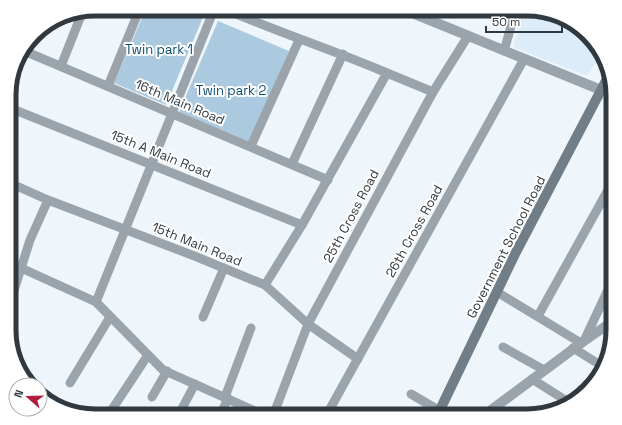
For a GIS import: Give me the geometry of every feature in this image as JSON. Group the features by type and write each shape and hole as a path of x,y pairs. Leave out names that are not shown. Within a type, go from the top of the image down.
{"main road":[{"name":"Government School Road","path":"440,409 497,292 605,85"}],"street":[{"path":"108,86 137,16"},
{"path":"96,302 211,16"},
{"path":"242,16 299,40 343,54 433,92"},
{"path":"420,16 524,59 605,83"},
{"path":"504,51 514,16"},
{"path":"61,66 81,18"},
{"name":"25th Cross Road","path":"276,409 308,324 433,92 468,36"},
{"path":"251,146 299,40"},
{"name":"16th Main Road","path":"28,53 328,180"},
{"path":"292,164 343,54"},
{"name":"26th Cross Road","path":"330,409 524,59"},
{"path":"265,285 328,180 387,73"},
{"name":"15th A Main Road","path":"16,110 302,225"},
{"name":"15th Main Road","path":"16,186 48,200 265,285 308,324 358,359"},
{"path":"538,316 606,194"},
{"path":"16,283 30,240 48,200"},
{"path":"16,267 96,302 148,355 167,372 251,409"},
{"path":"203,317 224,268"},
{"path":"497,292 538,316 579,344 599,363"},
{"path":"579,344 606,292"},
{"path":"70,383 110,317"},
{"path":"492,409 579,344 606,326"},
{"path":"222,409 251,328"},
{"path":"503,346 544,370"},
{"path":"112,409 148,355"},
{"path":"152,397 167,372"},
{"path":"532,379 565,400"},
{"path":"182,409 195,384"},
{"path":"411,394 431,409"}],"shaded area":[{"path":"522,16 533,16 557,22 575,32 590,47 597,60 587,76 513,47"}],"green space":[{"name":"Twin park 1","path":"143,16 204,16 166,105 114,83"},
{"name":"Twin park 2","path":"218,21 289,51 250,142 179,112"}]}
